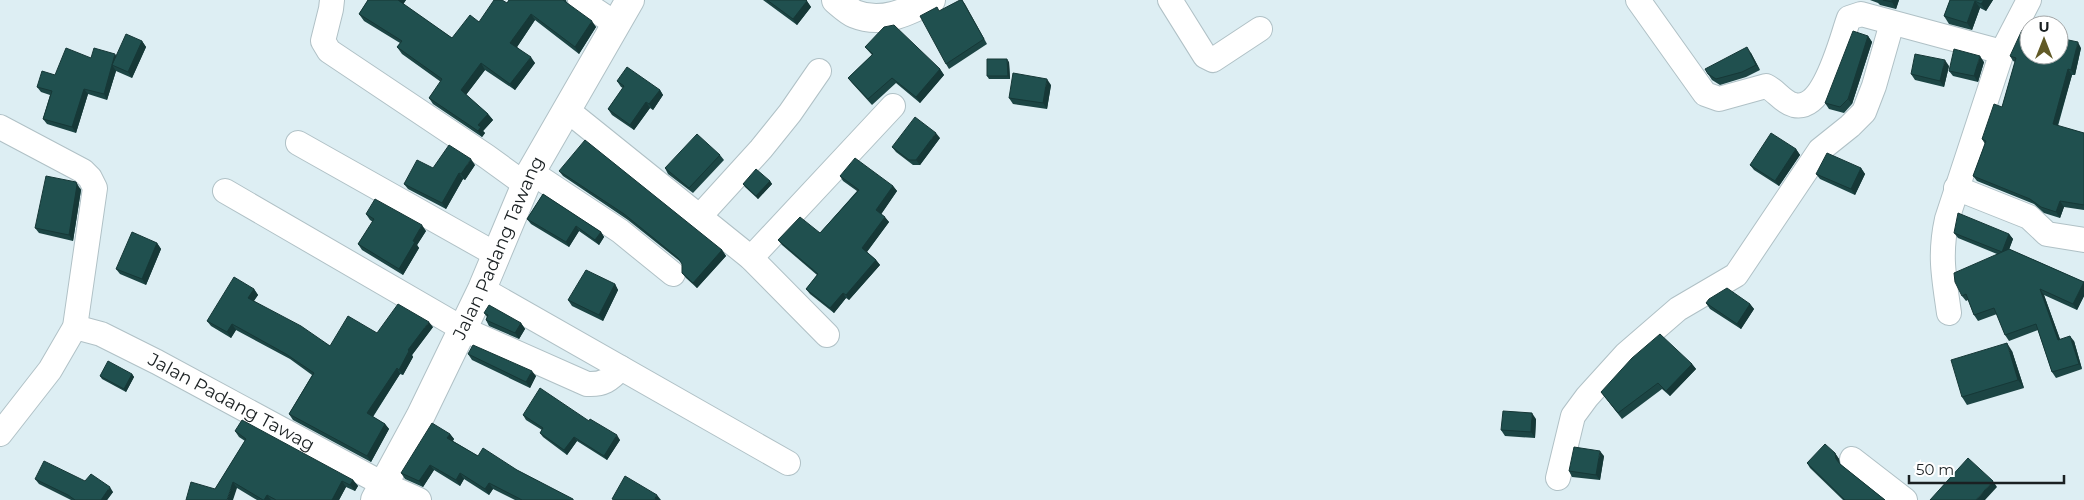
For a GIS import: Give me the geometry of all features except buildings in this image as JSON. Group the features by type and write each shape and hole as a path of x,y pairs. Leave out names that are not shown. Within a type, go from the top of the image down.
{"street":[{"path":"332,0 332,9 323,41 329,51 486,156 620,231 673,274"},
{"path":"580,0 616,24"},
{"name":"Jalan Padang Tawang","path":"379,492 420,417 482,290 529,179 630,0"},
{"path":"836,0 853,14 868,18 886,18 905,13 931,0"},
{"path":"1170,0 1206,56 1213,60 1260,29"},
{"path":"1638,0 1705,94 1716,99 1766,86 1788,103 1802,105 1816,96 1825,84 1849,18 1860,14 2002,52"},
{"path":"1949,313 1942,272 1943,238 1956,188 2002,52 2029,0"},
{"path":"1558,478 1574,416 1587,397 1626,354 1678,309 1736,275 1820,150 1864,112 1874,86 1892,23"},
{"path":"700,216 761,149 790,113 819,71"},
{"path":"751,258 893,106"},
{"path":"567,110 751,258 827,335"},
{"path":"0,127 83,171 90,178 95,188 76,327 50,370 0,434"},
{"path":"298,143 497,255"},
{"path":"1956,188 2029,217 2047,234 2084,240"},
{"path":"225,191 463,329 587,384 603,384 620,368"},
{"path":"482,290 788,463"},
{"name":"Jalan Padang Tawag","path":"76,327 101,334 157,362 379,492 419,500"},
{"path":"1852,460 1905,500"}]}
